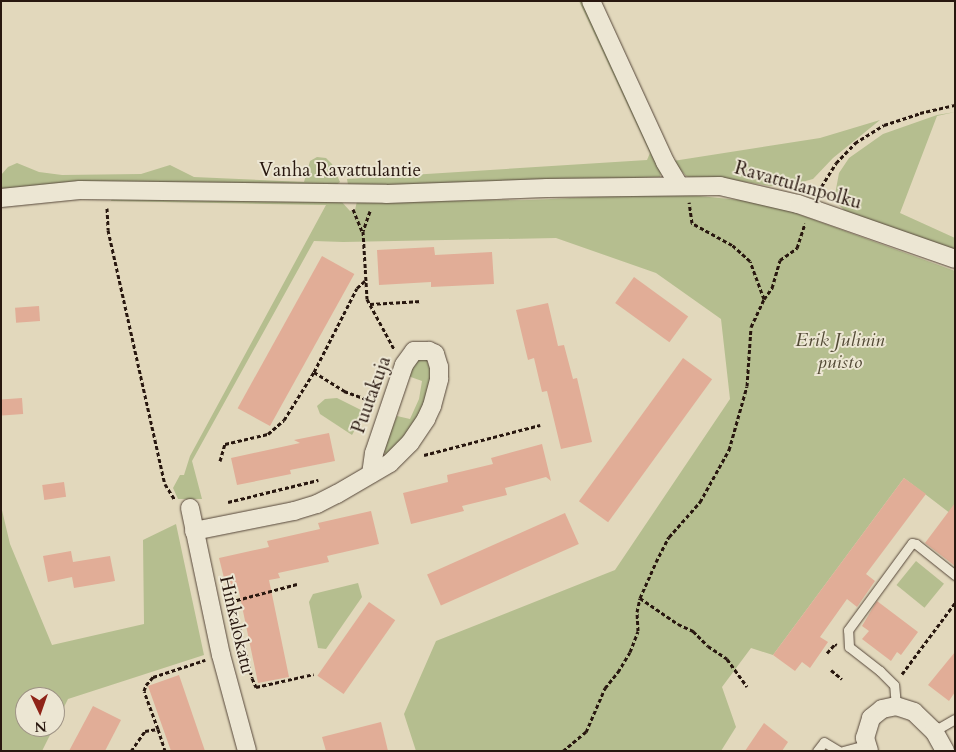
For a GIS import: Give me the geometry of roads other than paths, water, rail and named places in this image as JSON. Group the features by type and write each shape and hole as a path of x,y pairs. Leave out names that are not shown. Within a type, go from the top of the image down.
{"street":[{"path":"591,1 665,162 679,185"},
{"name":"Vanha Ravattulantie","path":"1,198 40,192 107,190 386,194 679,185"},
{"name":"Ravattulanpolku","path":"679,185 720,186 742,190 809,208 955,259"},
{"name":"Puutakuja","path":"194,531 309,506 337,494 371,474 400,455 426,419 439,379 437,359 429,351 414,351 404,365 374,453 371,474"},
{"name":"Hinkalokatu","path":"184,507 194,531 221,655 247,751"},
{"path":"867,748 865,731 871,718 882,709 896,706 914,712 934,731 946,751"}],"lane":[{"path":"896,706 894,685 880,671 849,647 848,630 912,543 916,544 955,575"},
{"path":"934,731 955,719"},
{"path":"817,751 824,742 839,751"},
{"path":"843,751 867,748"}],"park label":[{"name":"Erik Julinin puisto","path":"840,352"}]}
